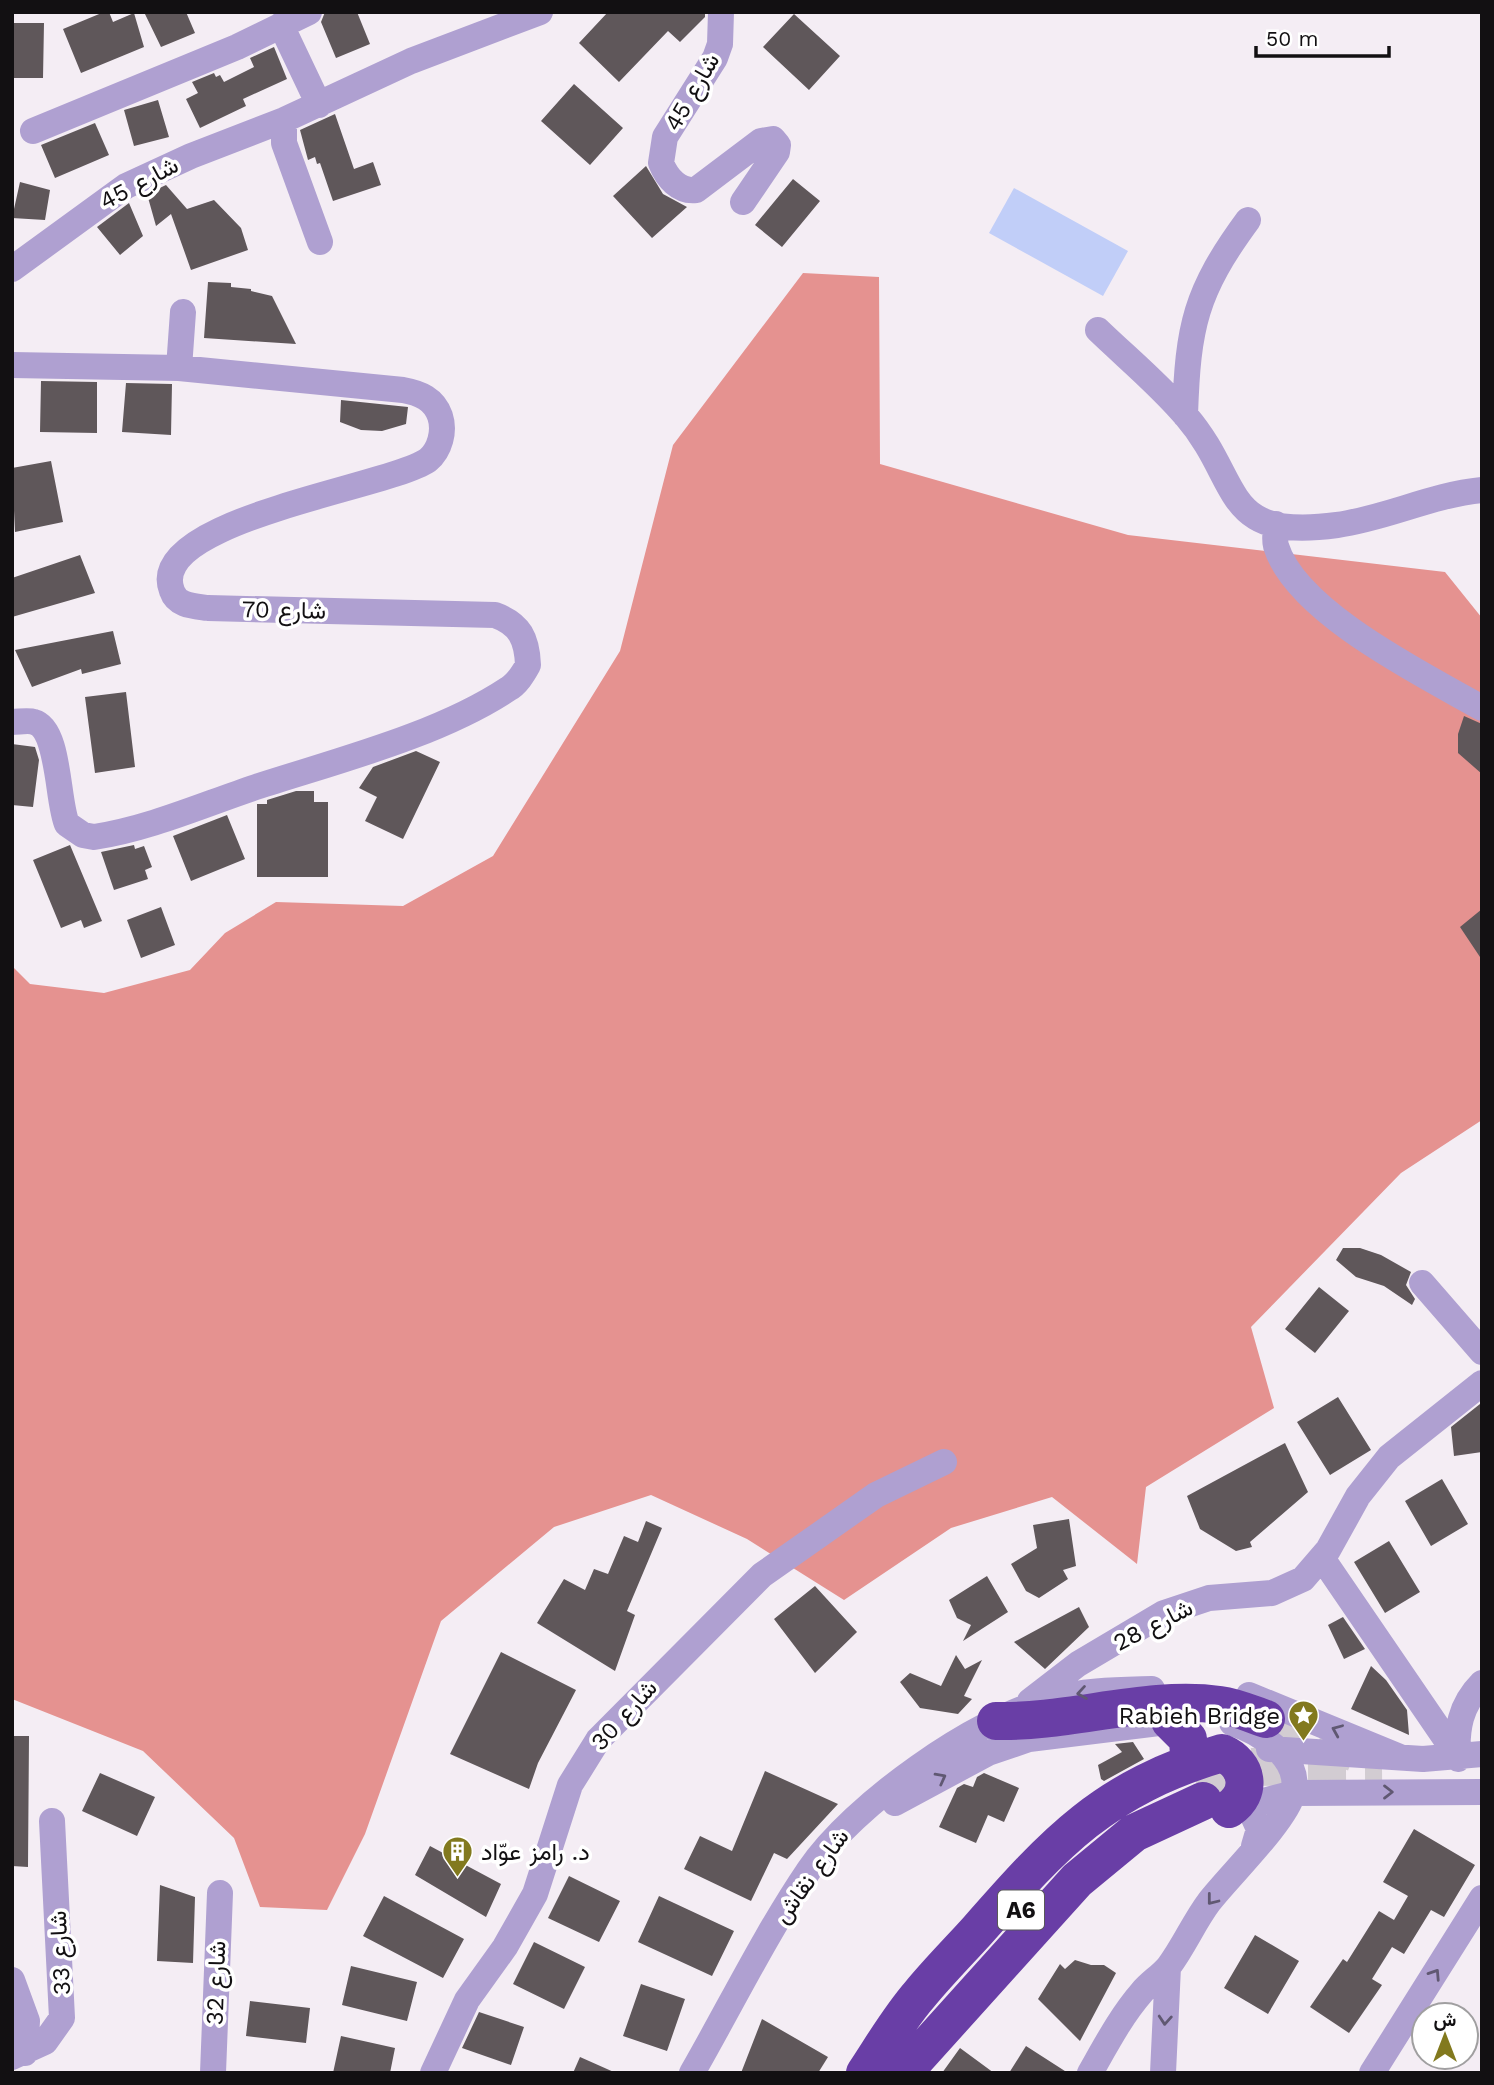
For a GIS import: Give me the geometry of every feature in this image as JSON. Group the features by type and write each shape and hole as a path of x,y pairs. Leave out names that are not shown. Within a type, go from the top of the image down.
{"highway":[{"path":"1009,1715 1037,1722 1182,1702 1223,1705 1280,1733"},
{"path":"1170,1721 1188,1739 1212,1793"},
{"path":"865,2073 920,1993 1065,1834 1116,1798 1212,1793 1240,1800 1245,1779 1240,1765 1222,1753 1212,1793"},
{"name":"A6","path":"903,2073 1034,1926 1060,1918 1107,1875 1168,1831 1212,1793"},
{"name":"A6","path":"873,2073 1069,1857 1129,1813 1212,1793"}],"street":[{"path":"33,131 237,47 309,12"},
{"name":"شارع 45","path":"12,269 125,186 191,156 284,120 411,61 540,12"},
{"name":"شارع 45","path":"721,12 720,44 715,58 665,137 661,163 678,186 688,191 695,190 761,141 773,139 778,145 777,152 743,202"},
{"path":"281,25 319,104"},
{"path":"284,120 284,143 320,242"},
{"path":"1185,415 1188,362 1196,310 1213,269 1248,220"},
{"path":"179,368 183,312"},
{"path":"1098,330 1185,415 1207,444 1244,510 1276,524 1294,528 1369,519 1446,494 1480,494"},
{"name":"شارع 70","path":"12,365 179,368 416,392 435,404 442,429 435,453 421,463 241,520 193,544 179,557 170,572 170,586 178,600 208,608 495,615 518,627 524,639 528,665 511,688 477,708 378,748 241,792 169,820 94,837 83,835 67,824 53,748 46,731 35,722 12,722"},
{"path":"1276,524 1275,543 1283,563 1314,599 1354,631 1406,665 1482,708"},
{"path":"1422,1283 1482,1352"},
{"name":"شارع 28","path":"1009,1715 1058,1678 1164,1613 1209,1598 1272,1593 1291,1587 1303,1579 1325,1554 1370,1479 1389,1457 1482,1383"},
{"name":"شارع 30","path":"433,2073 467,2000 505,1947 535,1894 570,1785 598,1740 762,1575 876,1495 944,1462"},
{"path":"1325,1554 1470,1756"},
{"path":"1119,1642 1117,1661 1123,1677 1137,1688 1146,1689"},
{"path":"1212,1793 1471,1792 1470,1756 1460,1718 1467,1701 1482,1683"},
{"path":"1009,1715 1082,1693 1204,1687 1235,1691 1280,1733 1291,1769 1294,1793 1284,1813 1207,1904 1168,1967 1143,1990 1127,2012 1090,2073"},
{"name":"شارع نقاش","path":"692,2073 743,1978 809,1869 863,1810 931,1761 1009,1715"},
{"path":"863,1810 877,1813 988,1753 1029,1739 1170,1721 1233,1723 1255,1731 1280,1733 1400,1757 1470,1756"},
{"path":"1222,1753 1252,1748 1280,1733 1400,1757"},
{"path":"1212,1793 1254,1812 1259,1829 1254,1846"},
{"name":"شارع 33","path":"18,2055 52,2036 63,2013 52,1821"},
{"name":"شارع 32","path":"214,2073 220,1893"},
{"path":"1372,2073 1482,1898"},
{"path":"1163,2073 1168,1967"},
{"path":"12,1980 27,2021 18,2055"}],"shaded area":[{"path":"803,273 879,277 880,464 1128,535 1445,572 1482,618 1482,1120 1401,1173 1251,1327 1274,1408 1146,1487 1137,1564 1052,1497 951,1528 844,1600 747,1539 651,1495 554,1527 441,1621 365,1834 327,1910 260,1907 234,1838 143,1751 12,1699 12,966 30,984 104,993 190,970 225,933 276,902 403,906 493,856 620,651 673,445"}],"water":[{"path":"1014,188 1128,251 1103,296 989,233"}],"building":[{"path":"109,12 113,22 134,13 144,47 81,73 63,29"},
{"path":"144,12 186,12 195,33 161,47"},
{"path":"325,12 357,12 370,44 336,58 321,22"},
{"path":"608,12 705,12 705,17 680,42 668,31 619,82 579,43"},
{"path":"794,14 840,56 809,90 763,47"},
{"path":"12,23 44,23 43,78 12,78"},
{"path":"274,47 287,79 243,99 246,106 200,128 186,99 198,93 192,82 214,73 216,77 220,75 224,82 254,67 250,58"},
{"path":"574,84 623,128 590,165 541,121"},
{"path":"158,100 169,137 134,146 124,110"},
{"path":"335,114 354,169 373,162 381,185 333,201 320,163 317,164 315,157 308,160 300,130"},
{"path":"95,123 109,155 55,178 41,145"},
{"path":"646,166 663,194 687,207 652,238 613,196"},
{"path":"793,179 820,201 782,247 755,225"},
{"path":"20,182 50,190 45,220 12,218"},
{"path":"166,185 187,209 214,200 241,228 248,250 191,270 171,214 156,226 147,194"},
{"path":"129,203 143,236 120,255 97,227"},
{"path":"208,282 231,283 231,287 251,289 272,296 296,344 204,338"},
{"path":"41,381 97,382 97,433 40,432"},
{"path":"126,383 172,384 171,435 122,432"},
{"path":"341,400 408,407 406,424 382,431 361,430 340,422"},
{"path":"51,461 63,522 15,532 12,468"},
{"path":"80,555 95,593 12,617 12,578"},
{"path":"113,631 121,664 82,674 81,669 32,687 15,650"},
{"path":"126,692 135,767 95,773 85,697"},
{"path":"1464,716 1482,724 1482,774 1458,753 1458,734"},
{"path":"12,744 35,747 39,760 33,807 12,805"},
{"path":"416,751 440,762 403,839 365,821 377,797 359,788 373,767"},
{"path":"296,791 314,791 314,802 328,802 328,877 257,877 257,804 267,804 267,800"},
{"path":"227,815 245,859 191,881 173,836"},
{"path":"70,845 102,921 84,928 81,920 61,928 33,860"},
{"path":"134,845 135,849 144,846 152,867 145,870 148,879 114,890 101,852"},
{"path":"161,907 175,945 141,958 127,920"},
{"path":"1482,909 1482,960 1460,927"},
{"path":"1343,1248 1360,1248 1381,1255 1411,1272 1406,1285 1415,1299 1412,1305 1384,1286 1356,1277 1336,1260"},
{"path":"1319,1287 1349,1311 1315,1353 1285,1329"},
{"path":"1338,1397 1371,1450 1330,1475 1297,1422"},
{"path":"1480,1404 1482,1452 1454,1456 1451,1427"},
{"path":"1285,1443 1308,1492 1250,1542 1252,1547 1236,1551 1200,1529 1187,1496"},
{"path":"1442,1479 1468,1524 1431,1546 1405,1501"},
{"path":"1069,1519 1076,1566 1063,1570 1068,1579 1039,1598 1026,1591 1011,1564 1037,1548 1033,1525"},
{"path":"646,1521 662,1528 627,1611 635,1615 615,1671 537,1623 564,1579 585,1590 594,1569 608,1574 624,1536 638,1542"},
{"path":"1389,1541 1420,1592 1385,1613 1354,1562"},
{"path":"987,1576 1008,1612 963,1641 971,1625 957,1618 949,1600"},
{"path":"815,1586 857,1632 815,1673 774,1619"},
{"path":"1079,1607 1089,1627 1045,1669 1014,1642"},
{"path":"1343,1617 1365,1649 1344,1659 1328,1625"},
{"path":"501,1652 576,1690 538,1763 529,1789 450,1754"},
{"path":"956,1655 965,1669 982,1660 964,1696 972,1699 958,1714 920,1708 900,1682 910,1673 941,1686"},
{"path":"1371,1666 1386,1680 1407,1710 1409,1735 1351,1709"},
{"path":"12,1736 29,1736 28,1867 12,1866"},
{"path":"1133,1742 1144,1759 1104,1781 1101,1779 1098,1765 1122,1752 1115,1744"},
{"path":"765,1771 838,1804 787,1859 774,1853 751,1901 684,1869 700,1836 732,1851"},
{"path":"100,1773 155,1797 137,1836 82,1811"},
{"path":"984,1773 1019,1788 1004,1822 988,1815 976,1843 939,1827 957,1788 964,1784 973,1787 977,1777"},
{"path":"1414,1829 1475,1865 1444,1917 1431,1910 1404,1954 1392,1947 1372,1979 1382,1985 1349,2033 1310,2007 1343,1959 1347,1962 1379,1911 1394,1920 1408,1896 1383,1882"},
{"name":"د. رامز عوّاد","path":"430,1846 501,1884 486,1917 415,1875"},
{"path":"569,1876 620,1901 599,1942 548,1918"},
{"path":"160,1885 195,1897 193,1963 157,1961"},
{"path":"384,1896 464,1939 443,1978 363,1936"},
{"path":"659,1896 734,1931 712,1976 638,1942"},
{"path":"1255,1935 1299,1961 1268,2014 1224,1988"},
{"path":"534,1942 585,1967 564,2009 513,1984"},
{"path":"1075,1960 1091,1965 1104,1965 1116,1973 1080,2041 1038,1999 1060,1964 1065,1969"},
{"path":"351,1966 417,1982 407,2021 342,2005"},
{"path":"641,1984 685,1999 667,2051 623,2036"},
{"path":"250,2001 310,2008 306,2043 246,2036"},
{"path":"479,2012 524,2027 511,2065 462,2048"},
{"path":"762,2019 828,2057 818,2073 741,2073"},
{"path":"341,2036 395,2048 390,2073 333,2073"},
{"path":"1026,2046 1068,2073 1009,2073"},
{"path":"960,2048 994,2073 942,2073"},
{"path":"580,2057 616,2073 573,2073"}],"tunnel":[{"path":"1266,1719 1366,1757"},
{"path":"1196,1782 1250,1767 1382,1766"}],"place":[{"name":"Rabieh Bridge","path":"1303,1743"},
{"name":"د. رامز عوّاد","path":"458,1879"}]}
